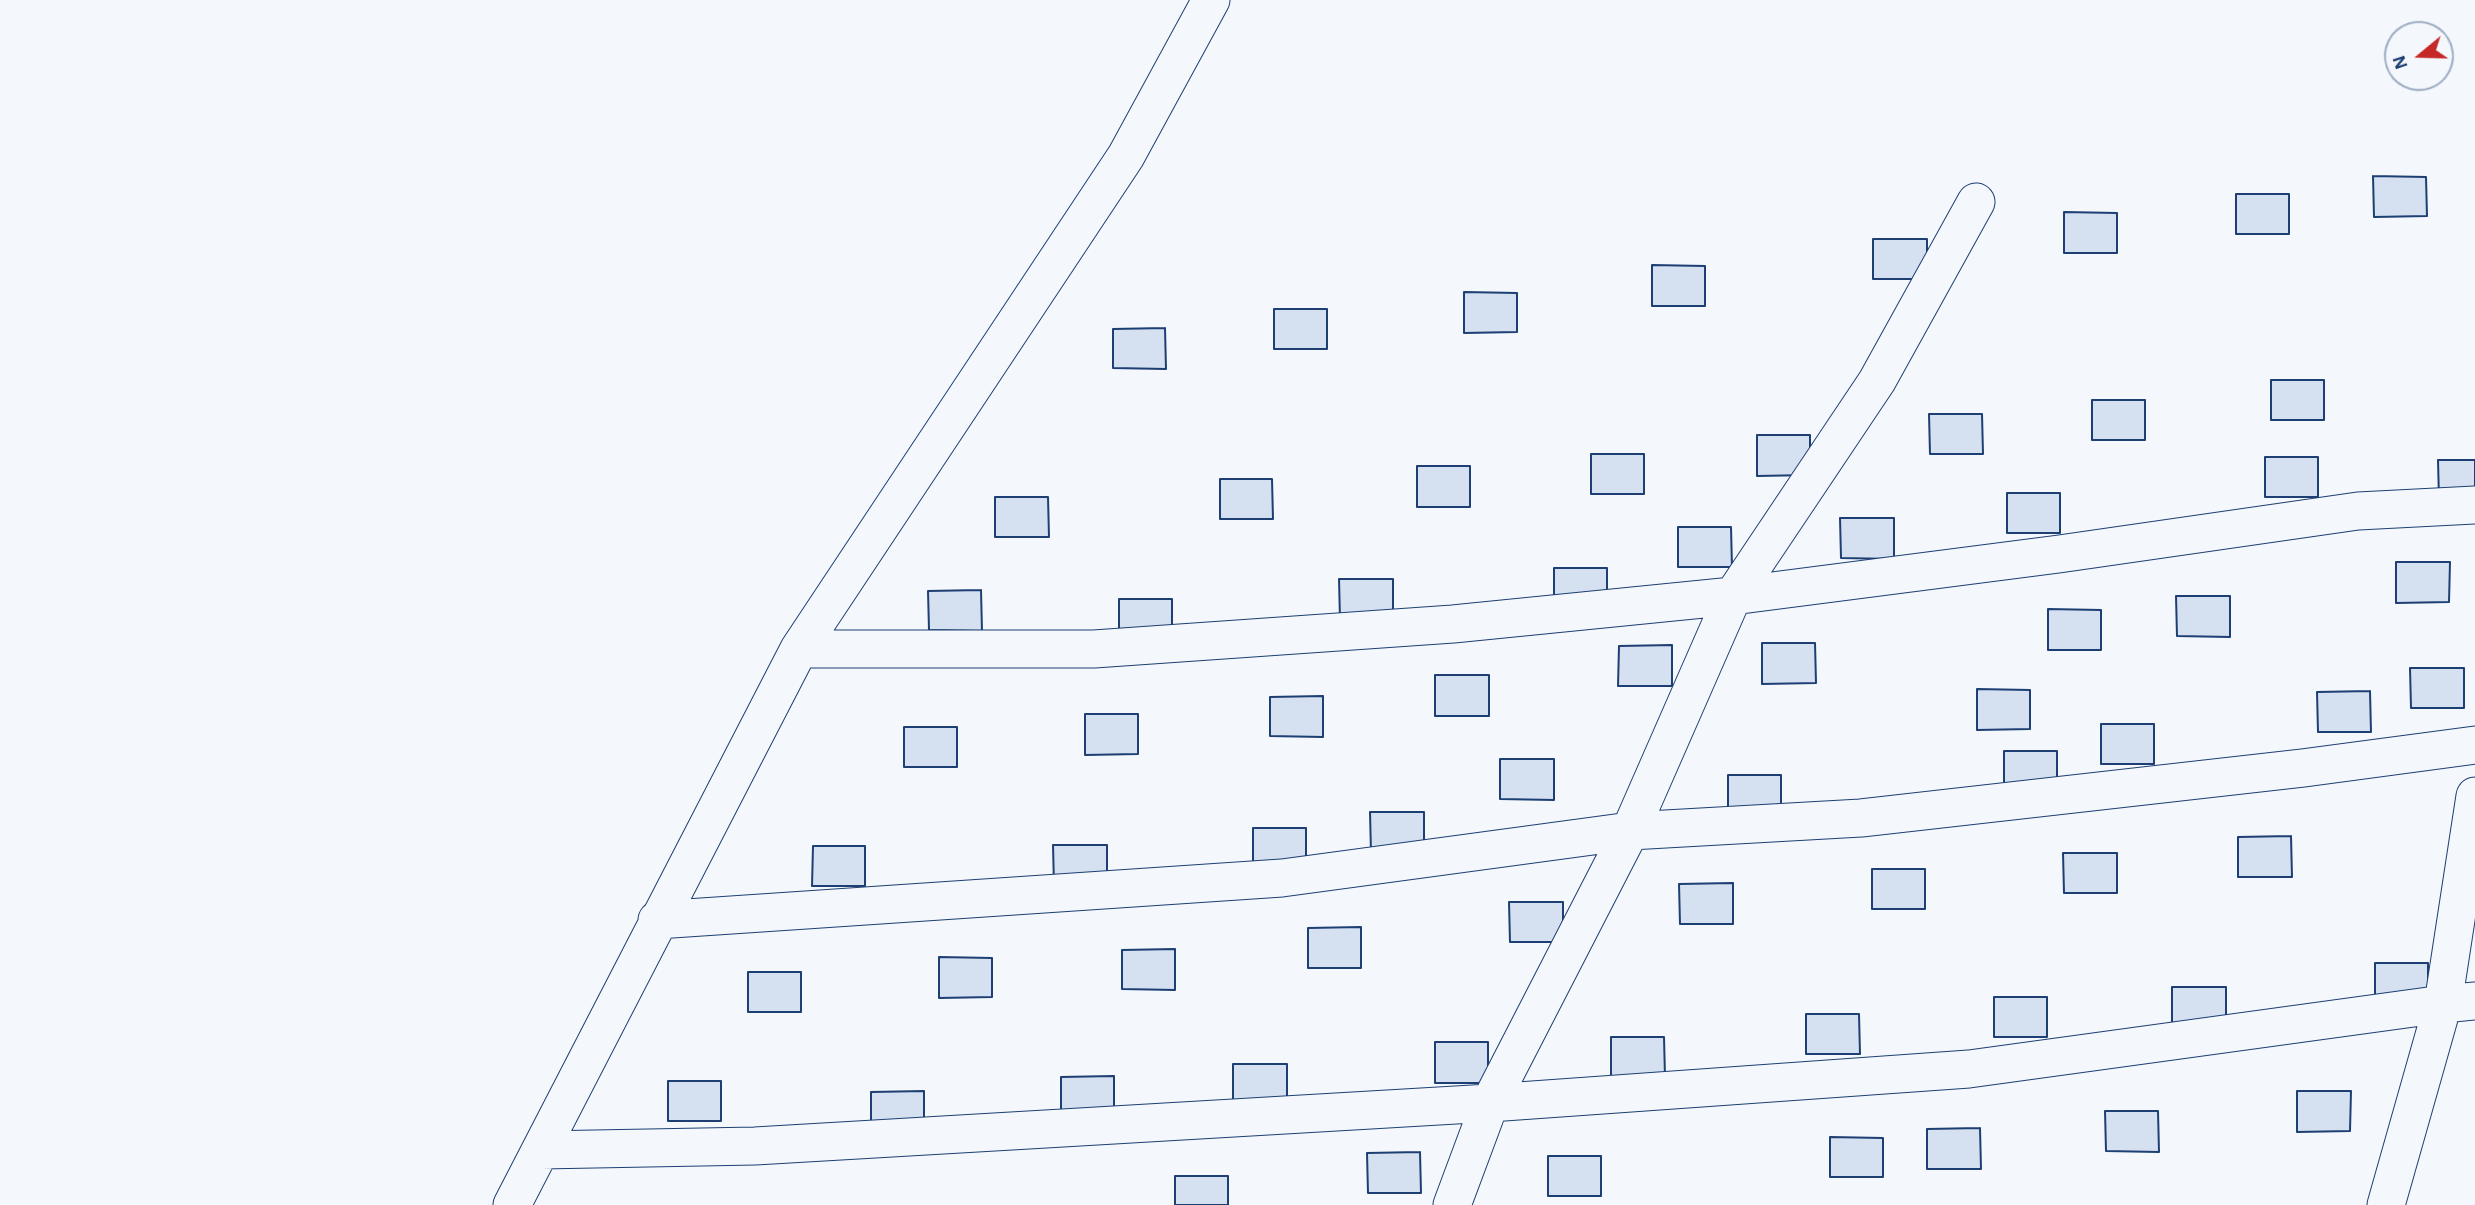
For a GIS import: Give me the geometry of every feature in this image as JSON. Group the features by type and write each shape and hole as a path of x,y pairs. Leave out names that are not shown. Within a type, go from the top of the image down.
{"street":[{"path":"512,1205 799,649 1126,156 1211,0"},
{"path":"1452,1205 1490,1103 1630,831 1733,596 1877,381 1976,202"},
{"path":"799,649 1094,649 1454,624 1733,596 2059,554 2357,511 2475,505"},
{"path":"657,920 1282,878 1630,831 1861,818 2302,768 2475,745"},
{"path":"2386,1205 2459,1003 2475,796"},
{"path":"541,1150 755,1146 1490,1103 1969,1069 2459,1003"}],"building":[{"path":"2373,176 2426,177 2427,216 2374,217"},
{"path":"2236,194 2289,194 2289,234 2236,234"},
{"path":"2064,212 2117,213 2117,253 2064,253"},
{"path":"1873,239 1927,239 1927,279 1873,279"},
{"path":"1652,265 1705,266 1705,306 1652,306"},
{"path":"1464,292 1517,293 1517,332 1464,333"},
{"path":"1274,309 1327,309 1327,349 1274,349"},
{"path":"1165,328 1166,369 1113,368 1113,329"},
{"path":"2271,380 2324,380 2324,420 2271,420"},
{"path":"2092,400 2145,400 2145,440 2092,440"},
{"path":"1929,414 1982,414 1983,454 1930,454"},
{"path":"1757,435 1810,435 1810,475 1757,476"},
{"path":"1591,454 1644,454 1644,494 1591,494"},
{"path":"2265,457 2318,457 2318,497 2265,497"},
{"path":"2438,460 2475,460 2475,500 2439,500"},
{"path":"1417,466 1470,466 1470,507 1417,507"},
{"path":"1220,479 1272,479 1273,519 1220,519"},
{"path":"2007,493 2060,493 2060,533 2007,533"},
{"path":"995,497 1048,497 1049,537 995,537"},
{"path":"1840,518 1894,518 1894,559 1841,558"},
{"path":"1678,527 1731,527 1732,567 1678,567"},
{"path":"2396,562 2450,562 2449,602 2396,603"},
{"path":"1554,568 1607,568 1607,608 1554,608"},
{"path":"1339,579 1393,579 1393,619 1340,619"},
{"path":"981,590 982,631 929,630 928,591"},
{"path":"2176,596 2230,596 2230,637 2177,636"},
{"path":"1119,599 1172,599 1172,640 1119,640"},
{"path":"2048,609 2101,610 2101,650 2048,650"},
{"path":"1762,643 1815,643 1816,683 1762,684"},
{"path":"1672,645 1672,686 1618,686 1619,646"},
{"path":"2410,668 2464,668 2464,708 2411,708"},
{"path":"1435,675 1489,675 1489,716 1435,716"},
{"path":"1977,689 2030,690 2030,729 1977,730"},
{"path":"2370,691 2371,732 2318,732 2317,692"},
{"path":"1323,696 1323,737 1270,736 1270,697"},
{"path":"1085,714 1138,714 1138,754 1085,755"},
{"path":"2101,724 2154,724 2154,764 2101,764"},
{"path":"904,727 957,727 957,767 904,767"},
{"path":"2004,751 2057,751 2057,791 2004,791"},
{"path":"1500,759 1554,759 1554,800 1500,799"},
{"path":"1728,775 1781,775 1781,815 1728,816"},
{"path":"1370,812 1424,812 1424,853 1371,853"},
{"path":"1253,828 1306,828 1306,868 1253,868"},
{"path":"2291,836 2292,877 2238,877 2238,837"},
{"path":"1053,845 1107,845 1107,885 1054,886"},
{"path":"813,846 865,846 865,886 812,886"},
{"path":"2063,853 2117,853 2117,893 2064,893"},
{"path":"1872,869 1925,869 1925,909 1872,909"},
{"path":"1733,883 1733,924 1680,924 1679,884"},
{"path":"1509,902 1563,902 1563,942 1510,942"},
{"path":"1361,927 1361,968 1308,968 1308,928"},
{"path":"1175,949 1175,990 1122,989 1122,950"},
{"path":"939,957 992,958 992,997 939,998"},
{"path":"2375,963 2428,963 2428,1003 2375,1003"},
{"path":"748,972 801,972 801,1012 748,1012"},
{"path":"2172,987 2226,987 2226,1027 2172,1027"},
{"path":"1994,997 2047,997 2047,1037 1994,1037"},
{"path":"1806,1014 1859,1014 1860,1054 1806,1054"},
{"path":"1611,1037 1664,1037 1665,1077 1611,1077"},
{"path":"1435,1042 1488,1042 1488,1083 1435,1083"},
{"path":"1233,1064 1287,1064 1287,1104 1233,1104"},
{"path":"1114,1076 1114,1117 1061,1117 1061,1077"},
{"path":"668,1081 721,1081 721,1121 668,1121"},
{"path":"924,1091 924,1132 871,1131 871,1092"},
{"path":"2297,1091 2351,1091 2350,1131 2297,1132"},
{"path":"2105,1111 2158,1111 2159,1152 2106,1151"},
{"path":"1980,1128 1981,1169 1927,1169 1927,1129"},
{"path":"1830,1137 1883,1138 1883,1177 1830,1177"},
{"path":"1420,1152 1421,1193 1368,1193 1367,1153"},
{"path":"1548,1156 1601,1156 1601,1196 1548,1196"},
{"path":"1175,1176 1228,1176 1228,1205 1175,1205"}]}
